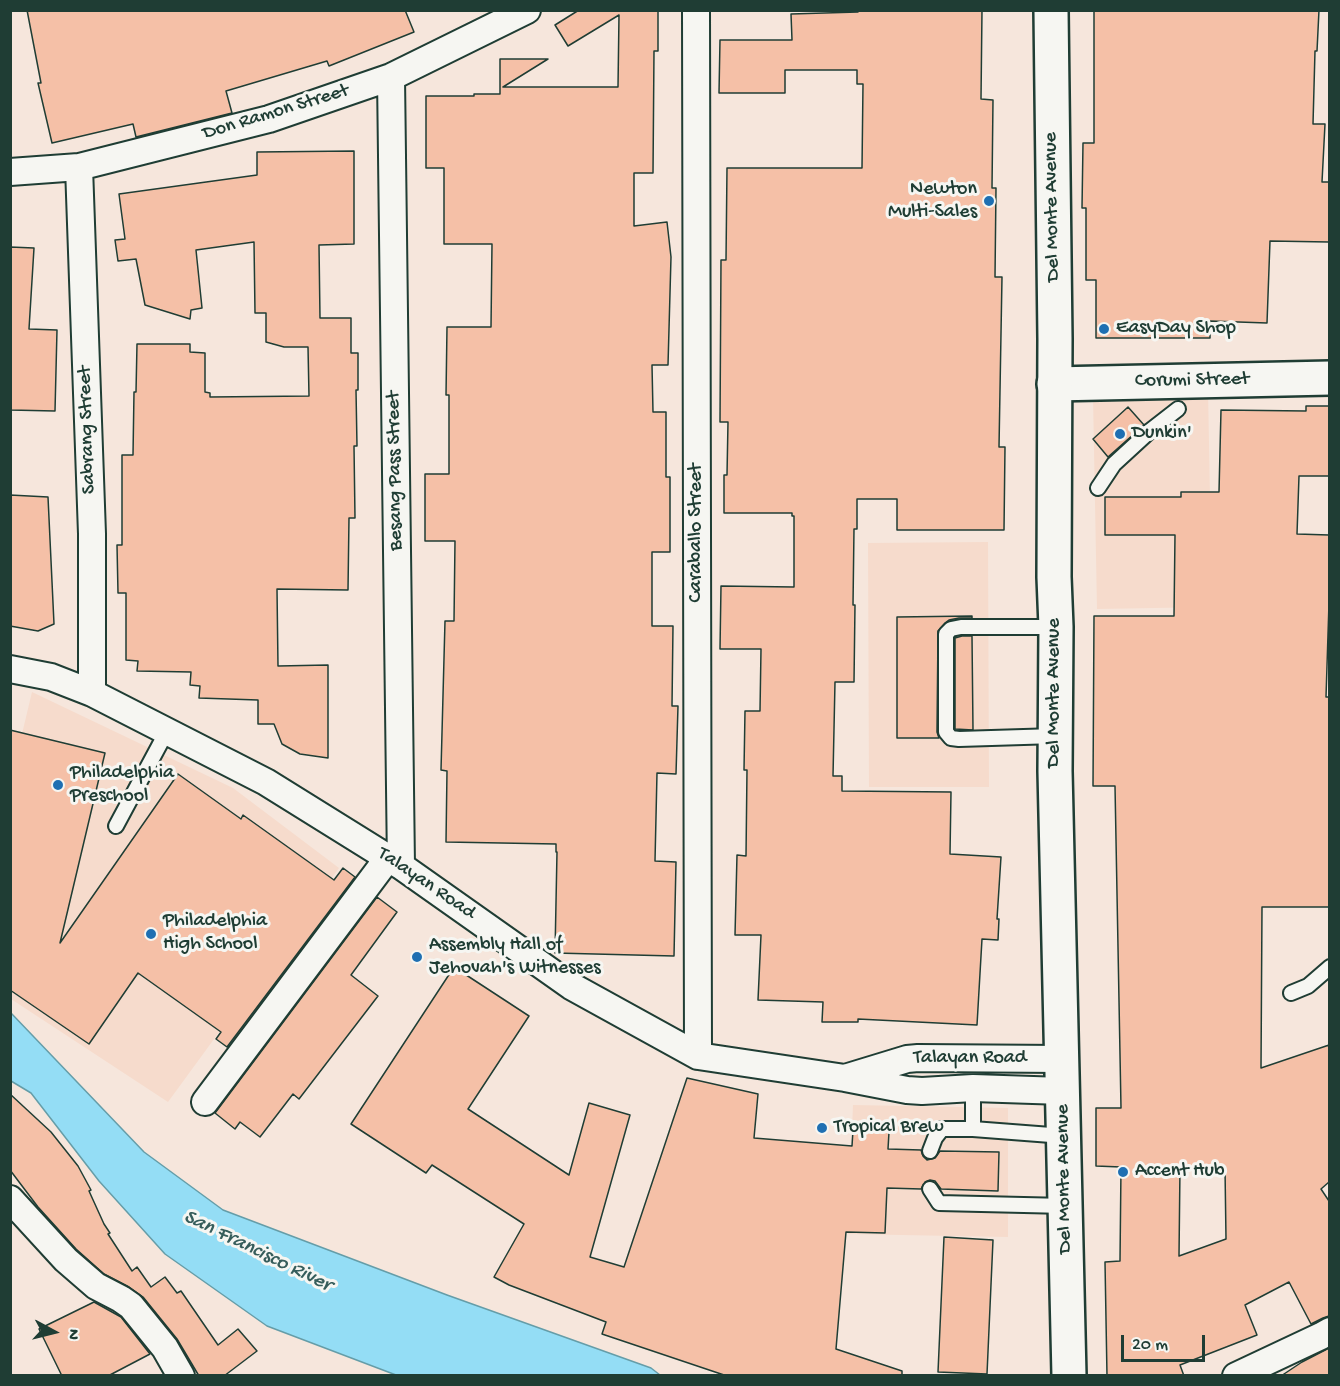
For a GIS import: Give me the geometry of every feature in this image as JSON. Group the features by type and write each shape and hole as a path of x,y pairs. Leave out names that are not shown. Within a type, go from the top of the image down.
{"main road":[{"name":"Del Monte Avenue","path":"1051,10 1055,771 1070,1376"},
{"name":"Corumi Street","path":"1054,384 1329,378"}],"street":[{"name":"Don Ramon Street","path":"10,172 79,167 269,119 391,77 527,10"},
{"name":"Caraballo Street","path":"696,10 698,1056"},
{"name":"Besang Pass Street","path":"391,77 394,862"},
{"name":"Sabrang Street","path":"79,167 92,534 92,693"},
{"name":"Talayan Road","path":"10,669 51,677 92,693 266,782 394,862 572,986 698,1056 845,1078 907,1090 973,1088 1063,1091"},
{"path":"205,1102 394,862"},
{"name":"Talayan Road","path":"845,1078 907,1059 918,1058 1063,1059"},
{"path":"10,1200 66,1260 96,1286 131,1306 165,1348 181,1376"},
{"path":"1236,1376 1322,1336 1329,1330"}],"lane":[{"path":"1098,488 1114,464 1178,409"},
{"path":"1056,627 961,627 951,629 946,634 946,732 951,738 959,739 1056,736"},
{"path":"116,826 167,731"},
{"path":"1291,993 1308,986 1329,967"},
{"path":"973,1088 973,1129"},
{"path":"930,1151 935,1138 942,1129 1064,1136"},
{"path":"930,1189 939,1203 1066,1206"}],"shaded area":[{"path":"1208,389 1212,607 1097,609 1093,396"},
{"path":"988,542 989,787 869,787 868,543"},
{"name":"Philadelphia High School","path":"32,692 233,788 339,868 168,1102 11,999 11,780"},
{"path":"853,1105 1008,1108 1008,1237 848,1234"}],"water":[{"name":"San Francisco River","path":"11,1013 144,1152 223,1210 447,1295 651,1368 660,1375 396,1375 267,1326 165,1254 99,1181 31,1093 11,1081"}],"building":[{"path":"27,10 405,10 414,32 329,66 327,61 226,91 232,113 136,137 133,124 52,143 38,83 41,83"},
{"path":"579,10 658,10 658,51 654,51 653,173 634,173 634,226 667,222 671,257 668,365 652,365 653,412 666,412 666,477 670,477 670,552 652,552 652,626 673,626 672,706 678,706 676,774 657,773 655,861 676,862 674,956 555,953 556,844 446,842 447,771 441,770 445,621 454,621 455,541 425,541 425,474 449,474 449,395 446,395 447,327 491,327 492,244 444,244 444,168 426,168 426,96 500,94 500,59 548,59 503,87 618,87 619,15 568,46 555,25"},
{"path":"858,10 982,10 981,99 993,100 992,188 996,188 995,277 1002,277 999,447 1005,447 1004,530 897,530 897,499 857,499 857,529 854,529 854,682 835,682 833,776 842,776 842,791 951,792 950,854 1001,857 998,940 982,939 977,1025 858,1019 858,1022 822,1022 823,1002 758,1000 761,935 735,935 737,855 746,856 745,711 760,711 761,649 720,649 721,586 794,587 794,516 792,513 724,513 728,422 720,422 721,260 726,260 727,168 862,168 863,84 857,84 857,70 785,70 785,93 719,93 720,40 792,40 791,14 858,12"},
{"path":"1094,10 1319,10 1317,51 1315,51 1313,124 1325,124 1322,182 1329,182 1329,242 1270,241 1267,323 1210,321 1210,338 1096,338 1096,280 1086,280 1086,208 1082,208 1083,143 1094,143"},
{"path":"354,151 354,244 319,245 320,318 351,318 351,353 358,353 357,446 354,446 355,518 349,518 348,590 277,589 278,666 328,665 328,758 300,754 282,744 274,724 258,724 258,700 199,698 200,686 190,685 191,672 137,671 138,661 126,660 126,593 118,593 117,545 122,545 122,455 133,455 137,344 190,344 190,352 205,353 205,392 210,393 210,397 309,396 308,347 284,347 266,342 266,313 255,313 254,242 196,250 202,308 191,310 190,319 145,305 136,259 118,261 115,240 125,239 119,194 257,175 257,152"},
{"path":"10,247 34,248 29,329 57,330 55,411 10,410"},
{"path":"1306,406 1329,406 1329,476 1299,476 1297,534 1329,535 1326,697 1329,697 1329,907 1262,907 1261,1068 1329,1045 1329,1182 1321,1189 1329,1201 1329,1316 1311,1324 1289,1282 1245,1305 1257,1335 1180,1365 1184,1376 1107,1376 1105,1262 1120,1261 1121,1167 1096,1166 1096,1108 1121,1108 1115,786 1093,786 1094,616 1174,616 1175,535 1105,535 1105,497 1181,497 1181,492 1219,492 1221,410 1306,411","holes":["1180,1167 1225,1168 1226,1239 1179,1256"]},
{"name":"Dunkin'","path":"1128,407 1144,425 1108,457 1093,439"},
{"path":"10,495 48,497 54,624 38,631 10,626"},
{"path":"972,616 972,618 949,620 938,631 937,732 939,738 897,738 897,617"},
{"path":"972,636 973,730 955,729 955,638"},
{"name":"Philadelphia High School","path":"10,730 105,753 60,943 178,774 241,819 243,815 334,880 343,868 355,877 227,1047 216,1039 221,1032 138,973 89,1044 10,990"},
{"path":"377,897 397,912 351,975 378,996 299,1099 293,1094 260,1137 240,1122 235,1129 215,1113"},
{"path":"454,967 529,1016 468,1109 569,1175 589,1103 630,1115 590,1257 624,1267 687,1078 758,1094 754,1138 852,1146 853,1130 889,1132 888,1149 921,1150 927,1160 935,1158 940,1151 999,1152 998,1191 941,1189 935,1181 930,1180 925,1182 921,1189 887,1188 885,1233 846,1232 836,1349 902,1371 902,1376 727,1376 602,1334 606,1322 509,1285 494,1277 524,1224 432,1165 426,1173 351,1124"},
{"path":"10,1094 51,1132 78,1166 110,1233 108,1234 132,1271 137,1267 151,1287 165,1277 177,1293 181,1291 218,1345 238,1329 257,1351 224,1376 199,1376 177,1339 143,1297 104,1274 76,1249 38,1207 10,1170"},
{"path":"944,1237 993,1240 987,1374 938,1372"},
{"path":"94,1302 121,1317 150,1354 108,1376 62,1376 39,1329"},
{"path":"1329,1348 1329,1376 1281,1376 1302,1362"}],"place":[{"name":"Newton Multi-Sales","path":"989,201"},
{"name":"EasyDay Shop","path":"1104,329"},
{"name":"Dunkin'","path":"1120,434"},
{"name":"Philadelphia Preschool","path":"58,785"},
{"name":"Philadelphia High School","path":"151,934"},
{"name":"Assembly Hall of Jehovah's Witnesses","path":"417,957"},
{"name":"Tropical Brew","path":"822,1128"},
{"name":"Accent Hub","path":"1123,1172"}]}
